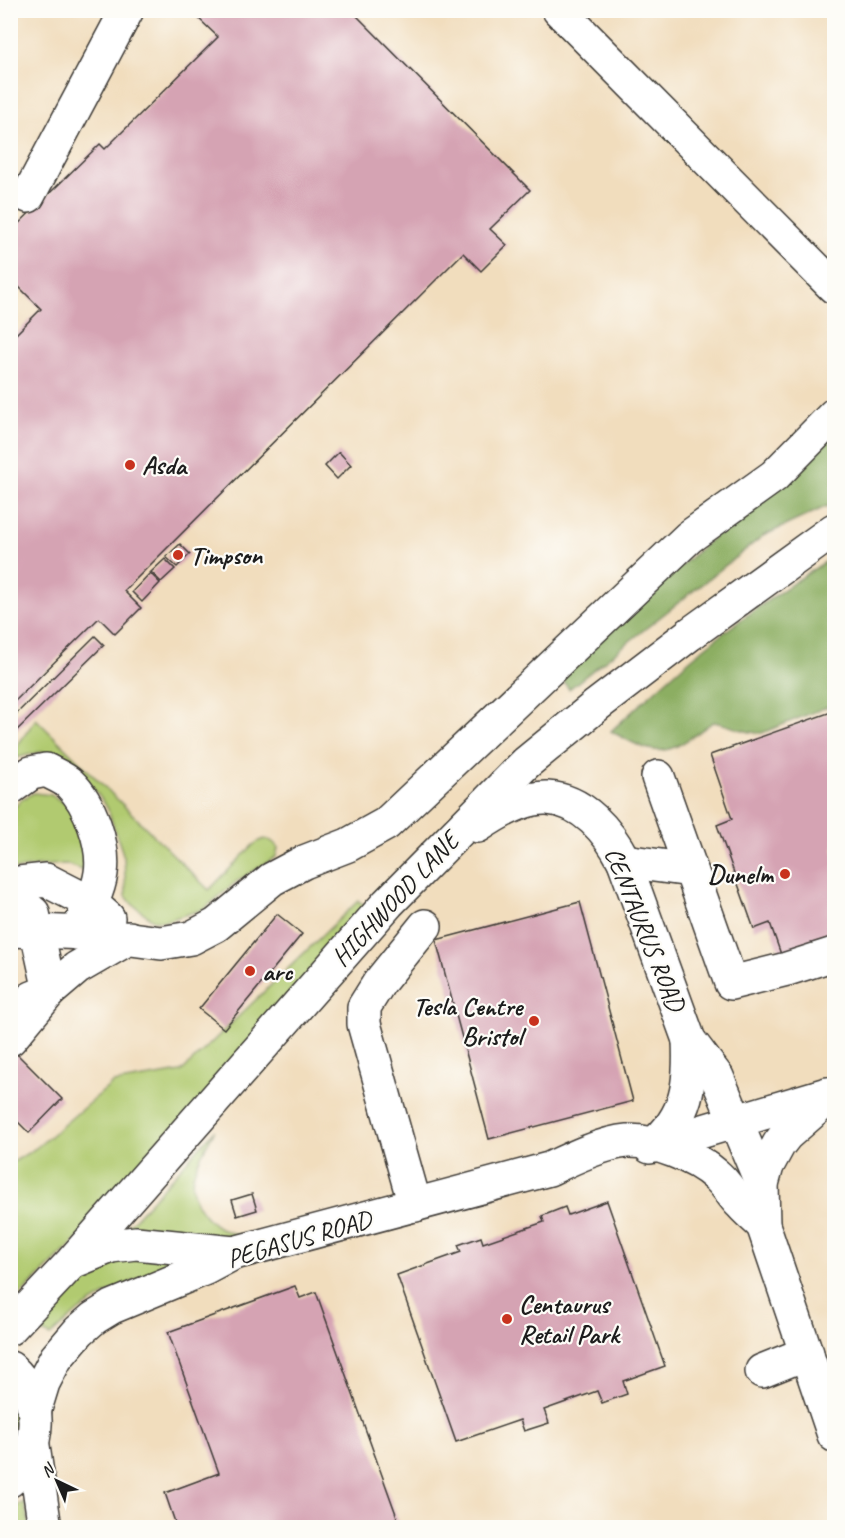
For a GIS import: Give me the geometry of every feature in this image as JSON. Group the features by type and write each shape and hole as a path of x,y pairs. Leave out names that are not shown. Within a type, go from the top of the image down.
{"street":[{"path":"28,196 127,10"},
{"path":"559,10 834,287"},
{"path":"24,931 76,933 161,943 190,938 216,925 272,879 304,862 348,845 386,824 689,537 774,476 834,415"},
{"name":"HIGHWOOD LANE","path":"10,1328 72,1262 388,903 526,763 690,634 834,530"},
{"path":"10,788 31,773 46,770 70,784 96,827 101,873 92,903 76,933"},
{"path":"658,777 732,983 834,954"},
{"name":"CENTAURUS ROAD","path":"437,853 484,821 510,807 528,801 547,798 565,803 596,821 615,844 624,861 689,1040 717,1077 762,1184"},
{"path":"624,861 691,870"},
{"path":"10,884 46,880 92,903 129,938"},
{"path":"10,900 22,904 33,913 24,931 50,991"},
{"path":"415,1205 364,1024 364,1007 379,983 425,926"},
{"path":"10,1039 50,991 77,968 129,938"},
{"path":"10,1008 50,991"},
{"name":"CENTAURUS ROAD","path":"653,1145 665,1135 676,1120 684,1102 689,1082 689,1040"},
{"name":"CENTAURUS ROAD","path":"834,1092 786,1135 771,1154 762,1184 763,1225 834,1435"},
{"name":"PEGASUS ROAD","path":"35,1408 43,1383 56,1358 79,1331 94,1318 112,1307 206,1268 234,1253 549,1169 587,1167 632,1159 653,1145 834,1092"},
{"name":"CENTAURUS ROAD","path":"653,1145 679,1152 714,1173 723,1181 738,1202 763,1225"},
{"path":"72,1262 97,1250 124,1243 147,1243 234,1253"},
{"path":"762,1371 807,1353"},
{"path":"10,1368 23,1380 35,1408 36,1427 33,1446 45,1527"},
{"path":"10,1480 22,1467 33,1446"}],"green space":[{"path":"834,436 834,503 763,536 569,689 558,675 726,526"},
{"path":"834,556 834,704 762,733 713,722 685,742 664,750 642,747 611,731 714,640"},
{"path":"36,719 209,890 253,845 260,841 266,839 275,844 278,848 276,857 237,881 204,909 165,921 153,920 132,904 126,896 124,857 107,807 81,771 66,765 50,753 40,752 16,758 17,746"},
{"path":"34,793 51,795 68,805 89,848 85,871 66,864 11,870 11,811 23,798"},
{"path":"358,901 371,909 118,1199 11,1304 11,1162 36,1148 113,1083 181,1072"},
{"path":"215,1130 193,1176 194,1196 203,1213 218,1227 239,1235 259,1233 232,1239 121,1234"},
{"path":"183,1257 105,1295 80,1310 50,1336 29,1325 39,1315 53,1309 91,1268 104,1259"},
{"path":"11,1401 15,1422 11,1444"},
{"path":"24,1502 30,1527 11,1528 11,1509"}],"building":[{"name":"Asda","path":"198,10 351,10 530,190 490,229 507,245 481,271 463,253 124,591 141,608 115,634 99,618 10,706 10,340 41,309 10,278 10,232 100,144 105,149 218,37 194,14"},
{"path":"339,452 351,465 337,479 325,466"},
{"name":"Timpson","path":"180,544 190,554 177,567 166,557"},
{"path":"165,559 175,569 161,582 151,572"},
{"path":"150,573 160,583 142,602 132,592"},
{"path":"95,636 104,645 10,737 10,720"},
{"name":"Dunelm","path":"834,711 834,945 784,963 770,923 754,929 717,825 732,819 710,755"},
{"name":"Tesla Centre Bristol","path":"580,902 633,1101 489,1139 436,940"},
{"name":"arc","path":"277,914 302,934 224,1029 199,1009"},
{"path":"10,1047 62,1099 29,1133 10,1114"},
{"path":"252,1194 257,1210 237,1216 232,1200"},
{"path":"607,1201 665,1366 623,1381 627,1394 602,1403 597,1391 544,1410 549,1423 524,1431 520,1420 456,1442 397,1275 461,1252 458,1245 481,1237 483,1243 544,1222 542,1216 565,1207 568,1215"},
{"path":"295,1286 300,1298 316,1292 401,1528 177,1528 165,1493 219,1473 168,1332"}],"place":[{"name":"Asda","path":"130,465"},
{"name":"Timpson","path":"178,555"},
{"name":"Dunelm","path":"785,874"},
{"name":"arc","path":"250,971"},
{"name":"Tesla Centre Bristol","path":"534,1021"},
{"name":"Centaurus Retail Park","path":"507,1319"}]}
